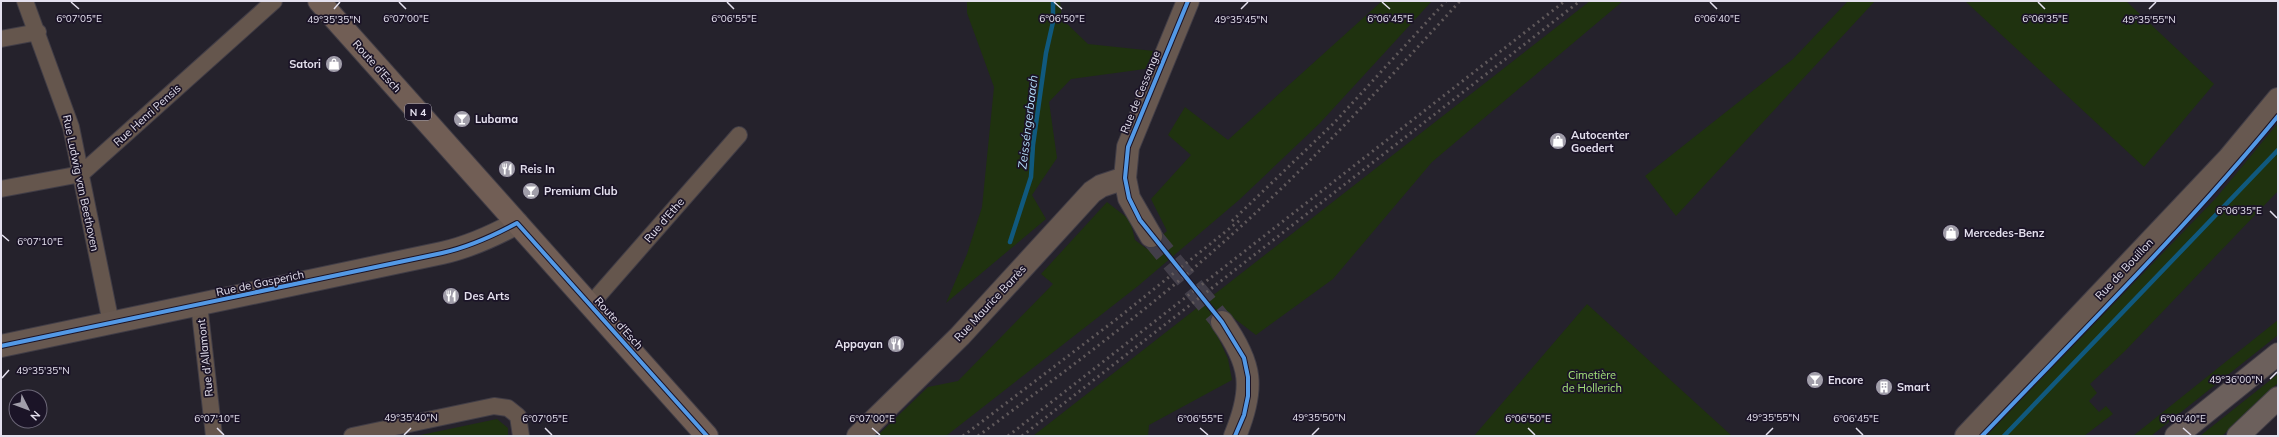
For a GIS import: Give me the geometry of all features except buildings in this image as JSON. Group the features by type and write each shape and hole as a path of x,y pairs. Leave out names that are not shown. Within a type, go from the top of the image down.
{"highway":[{"path":"2176,436 2278,354"},
{"path":"2238,436 2278,398"}],"main road":[{"name":"Route d'Esch","path":"319,1 707,436"}],"street":[{"name":"Rue Ludwig van Beethoven","path":"25,1 38,32 71,127 111,323"},
{"name":"Rue Henri Pensis","path":"81,174 274,1"},
{"name":"Rue de Cessange","path":"1151,236 1133,208 1125,178 1128,147 1188,1"},
{"path":"1,38 38,32"},
{"name":"Rue de Bouillon","path":"1966,436 2229,158 2278,99"},
{"name":"Rue d'Ethe","path":"590,305 739,134"},
{"path":"1,189 81,174"},
{"name":"Rue Maurice Barrès","path":"858,436 960,336 1092,192 1101,186 1125,178"},
{"name":"Rue de Gasperich","path":"1,346 463,248 495,235 517,223"},
{"name":"Rue d'Allamont","path":"199,304 214,436"},
{"path":"1222,322 1244,358 1248,377 1247,402 1235,436"},
{"path":"352,436 368,434 494,406 508,408 518,416 521,436"}],"green space":[{"path":"967,1 1060,1 1062,19 1088,44 1154,51 1145,69 1071,79 1049,102 1057,158 1032,195 1046,219 946,303 967,254 982,207 994,87 967,13"},
{"path":"1382,1 1432,1 1320,123 1239,200 1138,286 946,436 877,436 928,387 958,381 1053,284 1041,274 1107,202 1130,220 1135,240 1147,249 1167,231 1151,199 1191,155 1168,135 1185,107 1228,140"},
{"path":"1590,1 1623,1 1432,162 1333,279 1256,335 1231,316 1214,328 1228,359 1232,380 1149,425 1148,436 1033,436"},
{"path":"1848,1 1875,1 1676,216 1645,176 1793,59"},
{"path":"1965,1 2126,1 2214,84 2144,167"},
{"path":"2278,123 2278,191 2125,351 2090,384 2097,393 2089,401 2099,412 2106,406 2113,414 2084,436 1986,436 2216,198"},
{"name":"Cimetière de Hollerich","path":"1587,304 1732,436 1474,436"},
{"path":"2278,320 2278,335 2151,436 2133,436"},
{"path":"2278,374 2278,383 2222,436 2200,436"},
{"path":"497,419 508,428 508,436 416,436"}],"waterway":[{"name":"Zeisséngerbaach","path":"1010,242 1031,177 1033,145 1046,53 1053,22 1053,1"},
{"path":"2004,436 2278,150"}],"tunnel":[{"path":"1151,236 1222,322"}],"railway":[{"path":"1232,221 1334,123 1446,1"},
{"path":"978,436 1136,316 1227,239 1317,153 1460,1"},
{"path":"1008,436 1565,1"},
{"path":"1022,436 1580,1"},
{"path":"963,436 1118,318 1240,220"}],"cycle path":[{"path":"1188,1 1128,147 1125,178 1129,198 1140,220 1222,322 1244,358 1248,377 1248,396 1244,415 1235,436"},
{"path":"1982,436 2170,239 2243,158 2278,116"},
{"path":"1,346 442,253 481,241 517,223 707,436"}],"place":[{"name":"Satori","path":"334,64"},
{"name":"Lubama","path":"462,119"},
{"name":"Autocenter Goedert","path":"1558,141"},
{"name":"Reis In","path":"507,169"},
{"name":"Premium Club","path":"531,191"},
{"name":"Mercedes-Benz","path":"1951,233"},
{"name":"Des Arts","path":"451,296"},
{"name":"Appayan","path":"896,344"},
{"name":"Encore","path":"1815,380"},
{"name":"Smart","path":"1884,387"}]}
